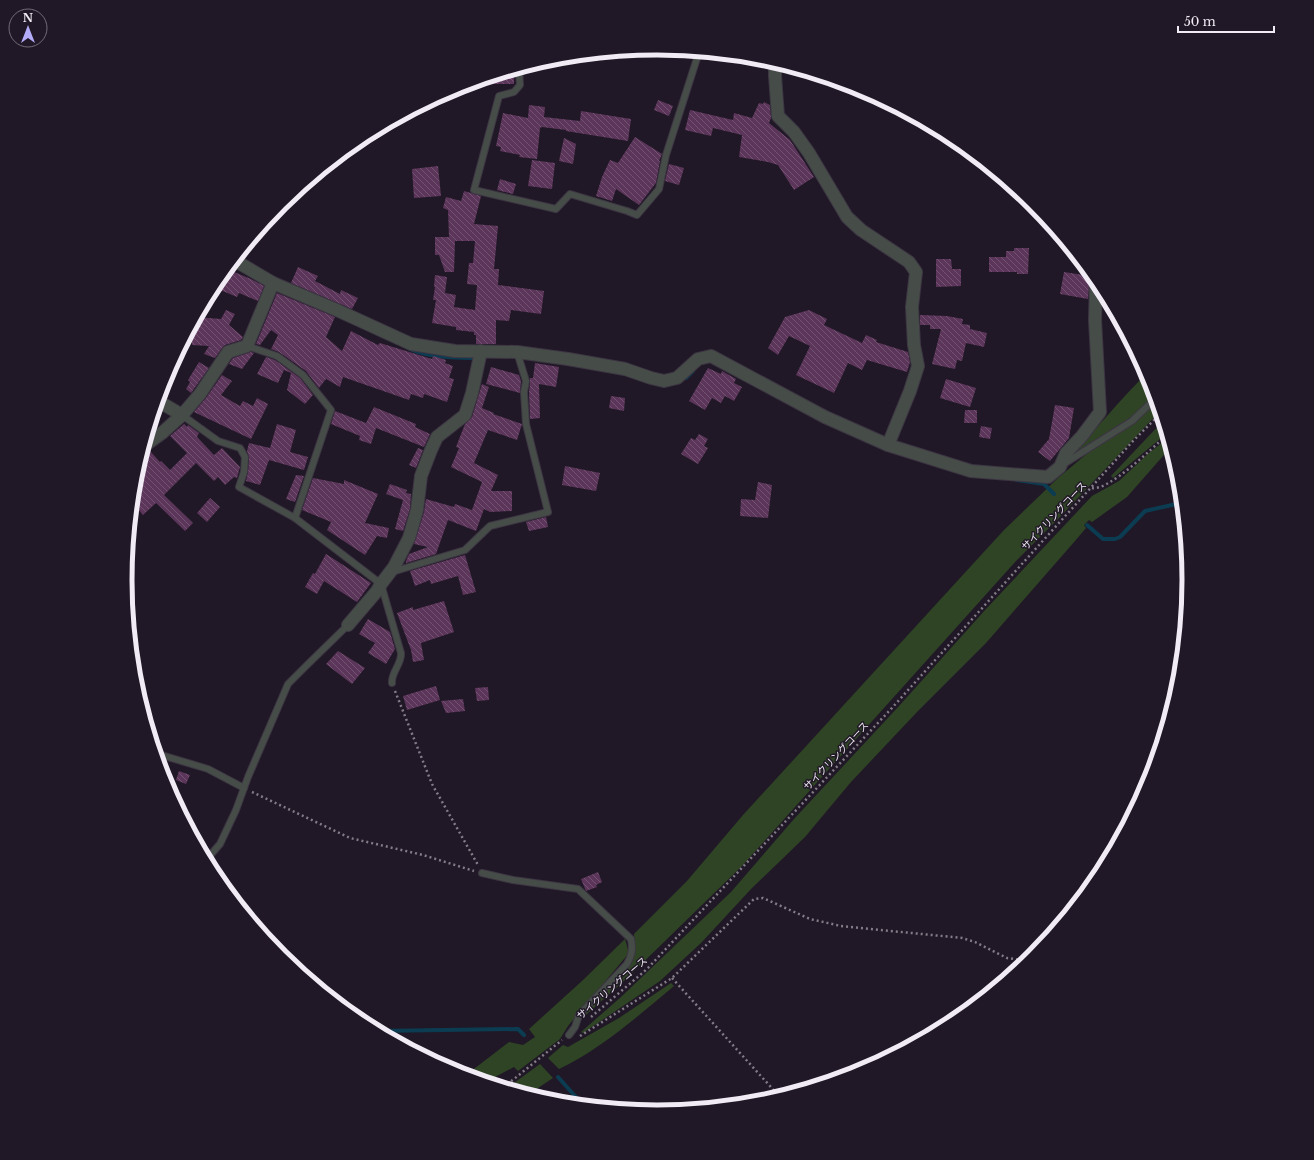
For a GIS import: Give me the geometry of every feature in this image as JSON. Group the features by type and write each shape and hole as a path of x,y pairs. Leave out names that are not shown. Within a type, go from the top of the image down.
{"street":[{"path":"776,69 778,116 794,132 809,153 847,218 861,230 909,262 916,272 912,307 914,345 918,366 910,391 888,445"},
{"path":"238,262 273,283 411,344 456,351 516,352 568,358 625,369 664,382 677,378 698,358 711,356 825,417 888,445 971,471 1048,477 1060,467 1066,453 1082,436 1100,412 1095,320 1096,291"},
{"path":"151,441 182,415 200,394 228,352 247,346 273,283"},
{"path":"348,625 391,572 409,538 417,510 421,476 437,437 465,415 472,393 481,352"},
{"path":"163,404 182,415"}],"lane":[{"path":"519,74 520,85 514,92 499,96 474,190 556,208 570,194 638,215 659,189 666,155 698,57"},
{"path":"247,346 277,356 303,375 331,410 295,518"},
{"path":"391,572 465,550 490,526 548,512 526,424 524,392 526,381 516,352"},
{"path":"1060,467 1132,421 1151,403"},
{"path":"182,415 218,441 240,448 245,457 244,472 239,487 295,518 381,584 401,652 401,658 392,677 392,683"},
{"path":"210,855 220,844 236,810 288,684 304,666 348,625"},
{"path":"162,755 208,769 244,788"},
{"path":"482,873 513,880 578,889 632,939 632,956 627,964 580,1015 575,1027 569,1035"}],"path":[{"name":"サイクリングコース","path":"589,1019 647,970 891,709 1014,571 1092,488 1133,441 1156,418"},
{"path":"1092,488 1096,489 1113,481 1162,439"},
{"path":"392,683 432,784 482,873"},
{"path":"244,788 350,838 423,855 482,873"},
{"path":"508,1083 569,1035 576,1039 672,978 754,899 762,898 810,919 841,926 962,938 975,942 1007,958 1019,960"},
{"path":"672,978 775,1091"}],"green space":[{"path":"1142,378 1150,400 1131,417 1070,457"},
{"path":"1152,405 1155,416 1059,518 1016,561 742,866 624,981 586,1015 583,1013 633,959 635,949 634,934 687,881 743,815 1004,530 1058,478 1089,452 1124,428"},
{"path":"1158,426 1162,437 1113,478 1111,476"},
{"path":"1163,442 1166,453 1127,497 1092,522 1089,520 1084,525 1086,528 986,643 917,712 851,782 805,837 752,888 701,943 660,981 583,1033 581,1032 621,997 731,892 794,819 899,706 986,609 1092,496 1119,481"},
{"path":"625,939 629,953 568,1026 560,1039 518,1071 514,1067 495,1077 495,1079 471,1071 509,1042 523,1045 535,1037 529,1029 582,981"},
{"path":"671,983 674,986 619,1031 590,1052 559,1069 548,1058 563,1045 568,1047 619,1018"},
{"path":"540,1064 553,1078 535,1090 512,1084"}],"building":[{"path":"514,75 514,84 485,84"},
{"path":"658,100 673,106 669,116 654,110"},
{"path":"764,102 770,105 771,118 769,123 790,140 814,177 794,190 778,165 739,157 742,135 713,128 711,136 685,130 690,110 733,120 734,113 752,118 759,103 763,104"},
{"path":"529,105 545,107 544,117 580,121 581,111 631,119 628,141 542,127 540,128 537,159 519,157 520,155 500,151 501,147 496,146 503,113 528,118"},
{"path":"635,137 662,154 659,161 656,183 639,205 616,189 612,201 596,196 602,177 610,160 618,163"},
{"path":"564,138 576,144 573,164 559,161"},
{"path":"532,160 555,163 552,189 528,186"},
{"path":"669,164 684,168 679,185 665,181"},
{"path":"438,166 441,196 414,198 412,169"},
{"path":"500,179 516,184 513,194 497,190"},
{"path":"464,191 481,196 474,224 498,226 494,269 499,269 498,285 544,291 541,314 511,310 509,321 496,320 496,344 476,344 476,335 474,335 474,332 456,330 456,327 432,323 436,300 433,300 435,275 447,277 445,293 456,295 454,307 475,310 477,285 467,284 469,263 473,263 475,241 455,241 454,272 445,272 439,255 435,255 435,237 449,237 448,210 443,208 446,197 461,201"},
{"path":"1014,248 1029,248 1028,274 1017,274 1017,272 989,272 989,257 1006,257 1006,251 1014,251"},
{"path":"936,259 951,259 952,269 961,269 961,286 936,287"},
{"path":"298,267 318,276 315,281 340,294 341,290 358,298 352,309 291,283"},
{"path":"232,271 264,286 258,301 239,293 237,297 219,290"},
{"path":"1064,272 1085,275 1090,282 1088,299 1060,294"},
{"path":"277,293 335,317 326,337 342,351 351,331 378,345 380,343 432,359 433,356 446,360 445,363 453,366 449,378 454,379 447,402 424,394 423,398 411,394 409,400 343,377 340,387 326,379 319,388 306,371 279,352 271,349 278,335 271,330 260,345 256,344"},
{"path":"226,310 235,314 229,325 243,337 241,340 225,345 215,358 204,354 209,346 192,345 192,342 189,342 202,317 221,319"},
{"path":"809,310 827,319 824,325 862,343 866,335 877,340 876,342 908,352 910,362 907,372 867,360 862,370 848,363 834,393 796,375 810,346 789,336 778,355 768,348 785,317"},
{"path":"920,315 947,316 963,319 962,324 970,325 970,329 987,333 984,347 966,343 962,361 957,360 955,369 932,364 941,329 930,329 930,325 920,325"},
{"path":"251,352 254,353 242,369 229,364 233,358"},
{"path":"266,357 275,360 300,378 313,395 305,404 287,390 291,373 284,370 278,383 257,374"},
{"path":"199,362 209,368 191,393 186,389 190,382 188,380"},
{"path":"535,363 559,367 556,387 539,384 540,418 530,419 530,378 533,378"},
{"path":"491,367 519,375 521,381 520,393 486,384"},
{"path":"708,368 721,374 722,371 736,379 734,383 742,387 734,401 725,396 721,403 712,398 705,410 689,401"},
{"path":"222,375 232,381 221,395 240,406 243,401 253,406 257,398 268,404 251,439 194,412"},
{"path":"946,379 976,388 970,407 940,398"},
{"path":"482,384 489,387 482,408 494,413 493,414 522,424 517,440 488,430 474,463 498,475 491,491 512,491 512,511 490,512 484,509 476,531 448,520 436,554 406,563 409,554 428,547 414,544 424,512 426,499 454,507 455,504 472,510 482,482 451,467 459,448 456,447 465,424 472,417"},
{"path":"611,396 625,398 624,411 609,408"},
{"path":"1055,405 1074,408 1069,438 1050,461 1038,452 1049,439"},
{"path":"374,407 416,424 415,427 430,434 424,447 376,428 371,444 359,440 360,436 331,424 335,411 366,423"},
{"path":"965,410 977,410 977,423 964,423"},
{"path":"184,424 187,427 188,425 199,433 197,437 214,455 222,448 240,467 237,478 234,477 225,485 218,477 214,481 196,463 164,495 193,523 185,531 156,503 143,515 137,507 148,451 150,451 170,470 187,453 170,436"},
{"path":"277,424 296,430 290,452 308,457 304,470 269,460 260,485 246,481 249,457 247,451 249,443 270,448"},
{"path":"981,426 992,428 990,439 979,437"},
{"path":"699,434 708,439 704,446 708,448 698,464 681,454 691,438 695,440"},
{"path":"418,448 423,450 416,468 409,465"},
{"path":"565,466 600,473 596,491 562,485"},
{"path":"296,475 304,476 295,502 286,499"},
{"path":"313,478 344,484 344,480 378,494 365,523 389,528 387,538 377,536 365,555 327,530 331,522 302,510"},
{"path":"758,482 772,485 768,518 740,516 741,499 755,500"},
{"path":"390,484 407,490 406,493 411,494 410,509 403,531 395,529 403,500 386,494"},
{"path":"210,498 220,507 207,522 197,513"},
{"path":"546,517 548,527 529,531 526,522"},
{"path":"326,554 371,583 357,602 324,581 317,594 305,587 313,573 315,574"},
{"path":"465,555 476,592 463,595 458,576 431,584 430,580 415,586 410,571"},
{"path":"444,601 454,632 421,643 424,660 413,662 411,650 397,613 413,607 413,610"},
{"path":"368,619 390,632 395,649 386,664 368,653 375,643 359,634"},
{"path":"338,651 365,668 352,684 326,664"},
{"path":"436,686 440,700 407,710 403,696"},
{"path":"488,687 489,700 477,701 475,688"},
{"path":"463,699 465,711 446,713 441,701"},
{"path":"179,771 190,775 186,784 176,780"},
{"path":"598,872 602,882 596,885 597,887 586,891 581,879"}],"waterway":[{"path":"408,348 431,355 473,358"},
{"path":"686,378 693,371"},
{"path":"1017,480 1044,484 1054,494"},
{"path":"1087,525 1103,539 1115,539 1120,537 1145,511 1177,504"},
{"path":"387,1031 518,1029 524,1035"},
{"path":"558,1077 578,1099"}]}
